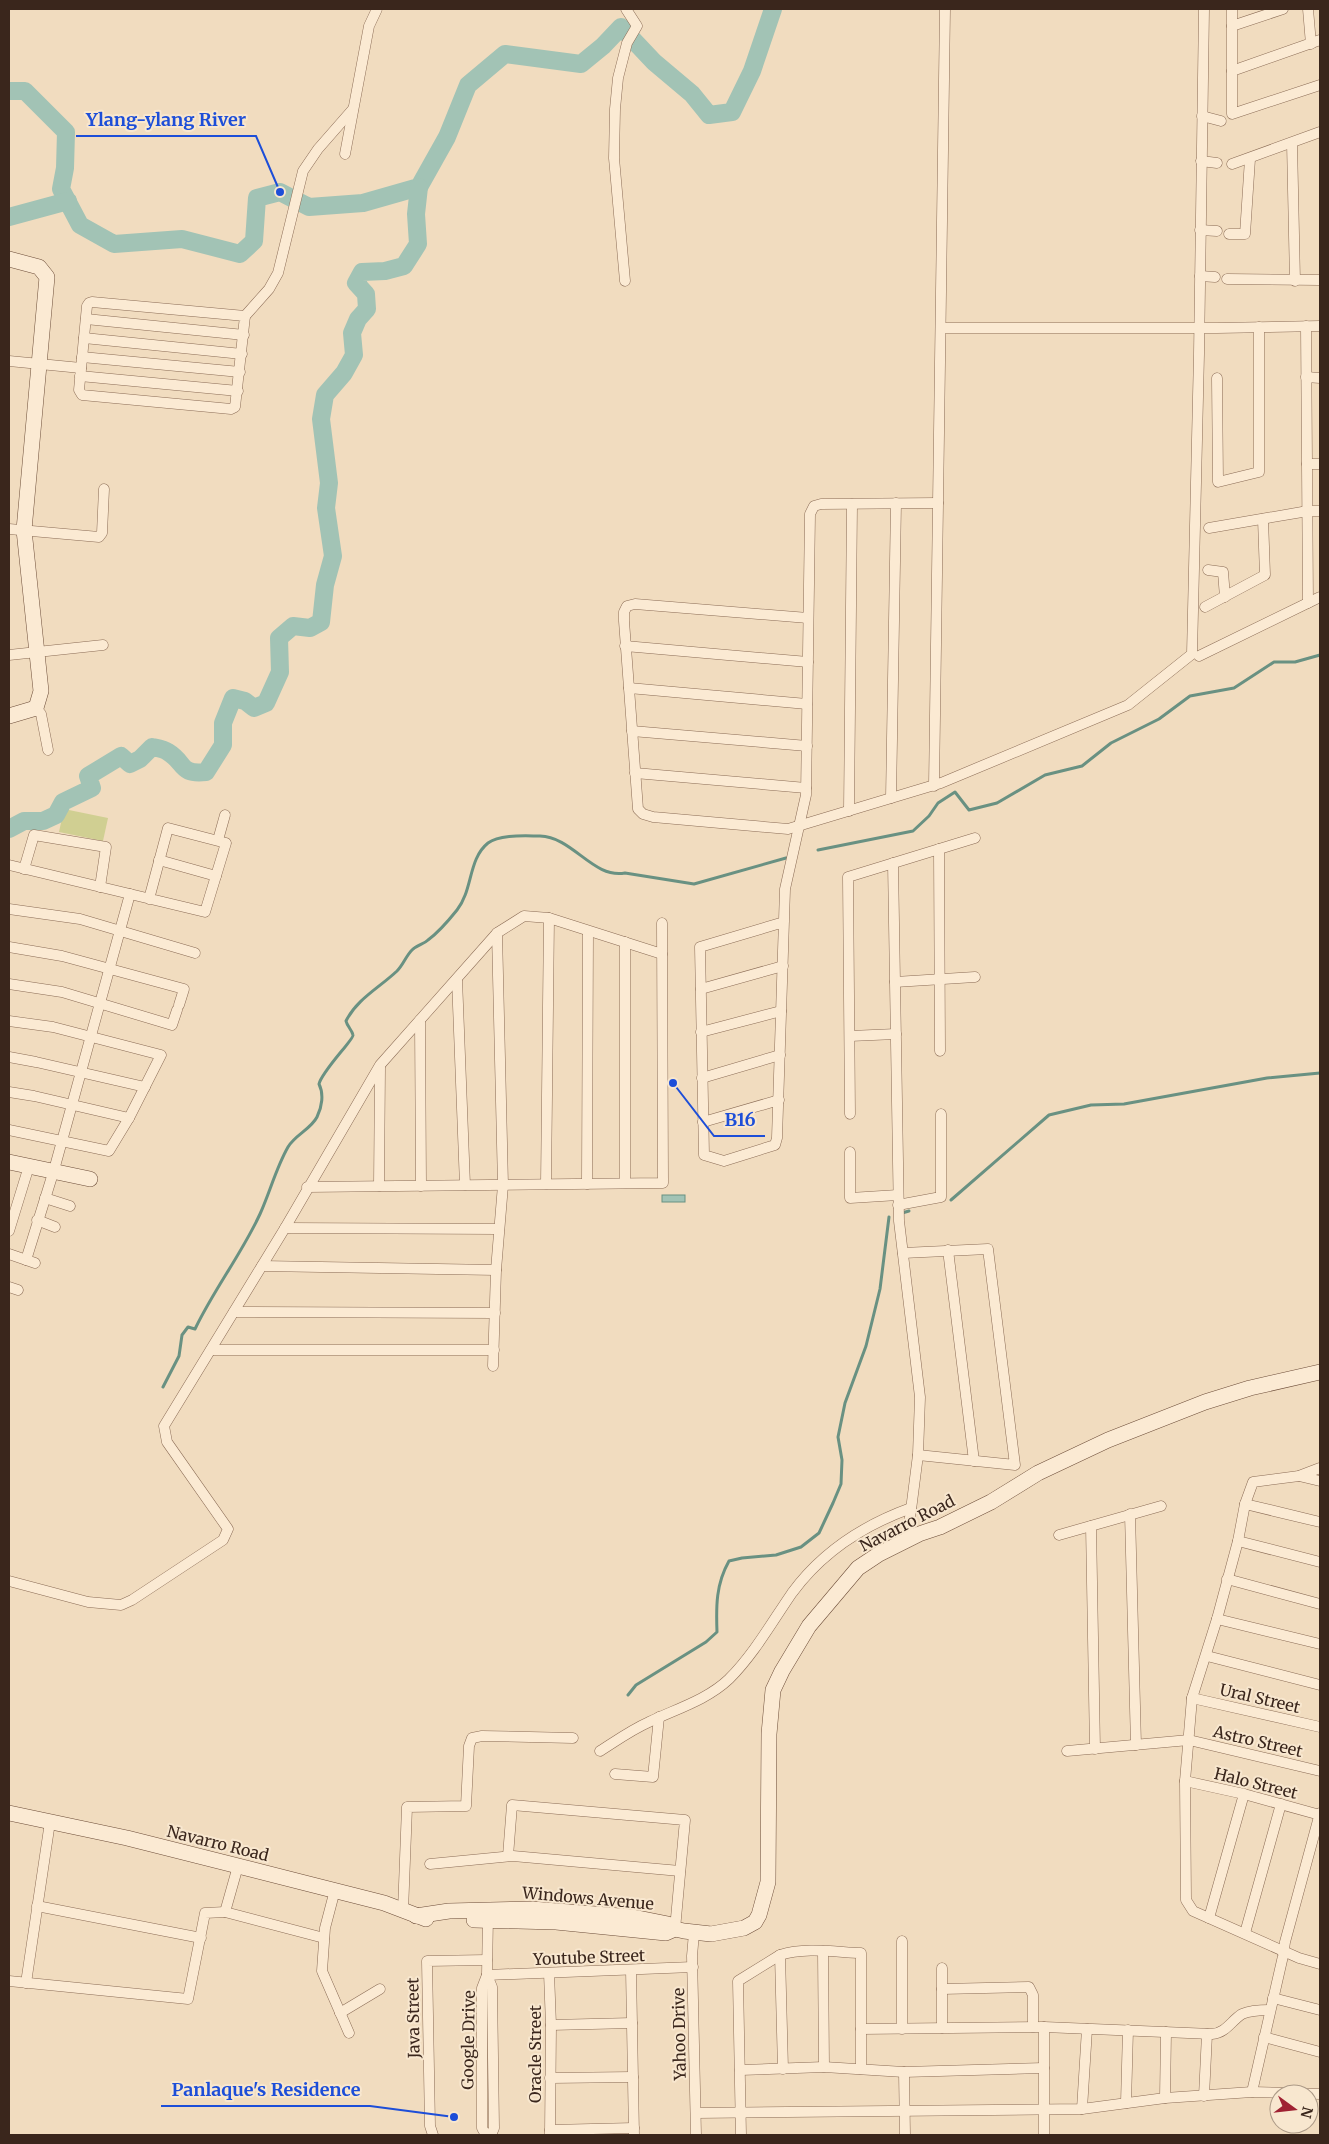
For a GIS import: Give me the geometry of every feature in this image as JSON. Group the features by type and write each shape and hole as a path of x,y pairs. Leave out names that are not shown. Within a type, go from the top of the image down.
{"street":[{"path":"345,154 370,26 377,9"},
{"path":"625,281 614,158 618,78 627,43 637,26 626,9"},
{"path":"934,786 945,9"},
{"path":"1204,9 1200,276 1218,482 1259,472 1259,327"},
{"path":"1232,9 1232,114 1320,85"},
{"path":"1232,26 1282,9"},
{"path":"1232,71 1316,42 1308,9"},
{"path":"245,316 90,302 87,306 79,392 84,395 231,409 236,406 245,316 274,281 304,171 312,156 353,109"},
{"path":"1202,116 1221,121"},
{"path":"1232,164 1320,132"},
{"path":"1292,143 1295,281"},
{"path":"1229,234 1245,234 1250,159"},
{"path":"1201,161 1216,163"},
{"path":"1200,230 1217,231"},
{"path":"9,260 39,267 47,277 24,530 41,691 36,708"},
{"path":"1200,276 1215,277"},
{"path":"1227,279 1320,280"},
{"path":"86,319 244,335"},
{"path":"1306,326 1308,603"},
{"path":"940,328 1320,326"},
{"path":"84,338 242,354"},
{"path":"9,361 81,367 240,372"},
{"path":"81,367 238,391"},
{"path":"808,618 634,604 627,606 624,612 635,773 638,809 643,814 654,817 788,830 934,786 1128,705 1192,654 1200,484 1208,377"},
{"path":"1306,378 1320,378"},
{"path":"1307,464 1320,464"},
{"path":"9,529 99,536 102,533 104,489"},
{"path":"891,798 896,503"},
{"path":"784,922 700,947 704,1155 724,1161 775,1145 777,1138 779,1100 785,889 798,826 803,816 806,788 810,514 814,506 821,504 938,503"},
{"path":"849,811 852,504"},
{"path":"1209,528 1308,511 1320,511"},
{"path":"1205,607 1265,575 1263,519"},
{"path":"1208,570 1223,572 1224,597"},
{"path":"1199,656 1320,597"},
{"path":"9,655 103,645"},
{"path":"626,646 808,662"},
{"path":"629,688 808,704"},
{"path":"9,716 36,708"},
{"path":"36,708 41,714 48,750"},
{"path":"632,731 807,746"},
{"path":"635,773 806,788"},
{"path":"218,840 225,815"},
{"path":"9,865 149,899 205,912 226,843 168,828 149,899"},
{"path":"24,869 34,835 106,847 100,887"},
{"path":"850,1114 848,877 975,838"},
{"path":"939,849 940,1051"},
{"path":"159,860 216,876"},
{"path":"893,863 898,1200 920,1397 918,1455 907,1541"},
{"path":"9,1254 31,1261 37,1220 54,1170 130,894"},
{"path":"9,909 80,919 195,953"},
{"path":"9,1581 88,1602 121,1605 132,1600 222,1540 228,1529 167,1442 164,1426 285,1228 307,1187 380,1065 497,933 524,916 549,918 662,954"},
{"path":"546,1184 549,918"},
{"path":"307,1187 663,1183 662,923"},
{"path":"587,1184 588,931"},
{"path":"493,1366 496,1270 504,1185 497,933"},
{"path":"624,942 625,1183"},
{"path":"9,947 62,956 184,989 172,1025 62,992 9,984"},
{"path":"701,989 783,966"},
{"path":"895,982 975,977"},
{"path":"457,979 466,1185"},
{"path":"702,1032 781,1011"},
{"path":"9,1020 53,1027 162,1056 109,1151 62,1139 9,1130"},
{"path":"420,1020 421,1186"},
{"path":"850,1036 896,1034"},
{"path":"702,1078 780,1055"},
{"path":"9,1057 145,1087"},
{"path":"379,1186 380,1065"},
{"path":"9,1092 129,1118"},
{"path":"702,1122 779,1100"},
{"path":"850,1152 850,1198 898,1200 941,1197 941,1114"},
{"path":"9,1162 90,1179"},
{"path":"9,1231 29,1166"},
{"path":"45,1198 70,1206"},
{"path":"37,1220 56,1227"},
{"path":"285,1228 499,1228"},
{"path":"903,1252 988,1249 1015,1465 918,1455"},
{"path":"948,1250 974,1460"},
{"path":"262,1266 496,1270"},
{"path":"234,1312 494,1313"},
{"path":"211,1350 494,1350"},
{"name":"Navarro Road","path":"675,1929 711,1934 744,1928 755,1922 759,1915 768,1882 769,1734 773,1690 809,1626 858,1568 907,1541 991,1502 1038,1473 1108,1440 1205,1402 1250,1388 1320,1372"},
{"path":"1320,1468 1299,1476 1253,1482 1245,1504 1238,1541 1218,1619 1192,1698 1185,1781 1186,1900 1193,1911 1299,1958 1320,1964"},
{"path":"1299,1476 1320,1481"},
{"path":"1245,1504 1320,1522"},
{"path":"1059,1535 1161,1506"},
{"path":"600,1752 628,1732 712,1693 729,1678 760,1640 794,1591 815,1567 852,1535 893,1514 911,1508"},
{"path":"1130,1514 1136,1745"},
{"path":"1091,1526 1095,1749"},
{"path":"1238,1541 1320,1562"},
{"path":"1227,1579 1320,1604"},
{"path":"1218,1619 1320,1644"},
{"path":"1207,1656 1320,1686"},
{"name":"Ural Street","path":"1192,1698 1320,1727"},
{"path":"616,1774 653,1777 659,1718"},
{"path":"410,1913 407,1807 466,1806 469,1746 472,1738 482,1736 573,1738"},
{"name":"Astro Street","path":"1067,1751 1189,1740 1320,1771"},
{"name":"Halo Street","path":"1185,1781 1320,1814"},
{"path":"1209,1918 1244,1794"},
{"path":"1245,1933 1281,1804"},
{"path":"508,1856 512,1805 685,1820 675,1929"},
{"name":"Navarro Road","path":"9,1813 126,1838 335,1890 384,1903 410,1913"},
{"path":"1252,2092 1283,1950 1320,1814"},
{"path":"26,1983 50,1822"},
{"path":"430,1864 508,1856 680,1871"},
{"path":"225,1912 238,1866"},
{"path":"335,1890 324,1938 322,1971 349,2033"},
{"path":"37,1906 200,1938"},
{"path":"9,1981 188,1999 206,1912 225,1912 324,1938"},
{"name":"Windows Avenue","path":"410,1913 431,1920 488,1915 666,1933 675,1929"},
{"name":"Google Drive","path":"486,2135 482,2128 482,1988 487,1975 488,1915"},
{"name":"Yahoo Drive","path":"694,1933 696,2135"},
{"path":"902,1941 902,2029"},
{"path":"823,1951 824,2068"},
{"path":"741,2135 738,1981 780,1955 823,1951 861,1952 861,2069"},
{"path":"780,1955 783,2069"},
{"name":"Java Street","path":"433,2135 430,2126 427,1961 487,1960"},
{"name":"Youtube Street","path":"487,1975 693,1967"},
{"path":"942,1968 942,2028"},
{"path":"550,2133 634,2132 631,1970"},
{"name":"Oracle Street","path":"549,1973 551,2025 550,2133"},
{"name":"Google Drive","path":"487,1975 492,1987 494,2128 491,2135"},
{"path":"942,1989 1029,1987 1033,1995 1033,2027"},
{"path":"340,2013 380,1989"},
{"path":"1273,1998 1320,2010"},
{"path":"861,2029 1044,2027 1207,2034 1222,2032 1243,2014 1270,2010"},
{"path":"551,2025 632,2023"},
{"path":"1044,2027 1044,2135"},
{"path":"1082,2109 1087,2029"},
{"path":"1126,2104 1128,2030"},
{"path":"1165,2098 1166,2032"},
{"path":"1204,2096 1207,2034"},
{"path":"1264,2037 1320,2052"},
{"path":"740,2070 824,2068 904,2072 1044,2068"},
{"path":"904,2072 905,2135"},
{"path":"550,2078 633,2076"},
{"path":"696,2113 1082,2109 1165,2098 1252,2092 1320,2094"}],"shaded area":[{"path":"64,809 108,818 103,841 59,832"},
{"path":"662,1195 685,1195 685,1202 662,1202"}],"waterway":[{"path":"9,91 25,91 66,132 65,168 61,189 80,225 114,244 182,239 240,254 254,241 257,198 280,192 309,207 363,203 419,187 447,137 468,85 505,54 581,64 603,46 621,27 654,62 692,94 709,115 732,112 752,71 773,9"},
{"path":"9,829 24,821 43,821 56,815 63,802 92,788 88,776 121,756 130,764 140,759 152,747 168,752 191,772 206,772 223,745 223,723 233,698 245,701 254,708 266,703 280,672 279,638 293,626 310,628 321,622 325,585 333,556 326,508 329,483 321,419 325,395 344,373 354,355 352,333 358,319 367,309 366,294 356,283 362,272 385,271 404,266 418,244 416,214 419,187"},
{"path":"9,217 68,201"},
{"path":"818,850 913,831 929,816 938,803 955,792 969,810 997,803 1045,775 1082,766 1111,743 1159,719 1190,696 1234,688 1274,662 1295,662 1320,655"},
{"path":"163,1387 179,1356 182,1335 188,1327 195,1329 211,1298 245,1243 260,1214 288,1147 317,1117 322,1100 319,1084 321,1078 349,1043 353,1035 346,1021 362,1000 397,971 412,950 432,937 454,914 466,893 477,857 488,843 499,838 513,836 552,838 563,843 603,870 694,884 786,858"},
{"path":"951,1200 1049,1115 1091,1105 1124,1104 1267,1078 1320,1073"},
{"path":"902,1213 909,1211"},
{"path":"628,1695 636,1685 706,1642 717,1632 719,1587 729,1561 776,1555 801,1547 819,1533 841,1484 842,1460 838,1437 845,1403 866,1346 880,1289 889,1217"}],"place":[{"name":"Ylang-ylang River","path":"280,192"},
{"name":"B16","path":"673,1083"},
{"name":"Panlaque's Residence","path":"454,2117"}]}
